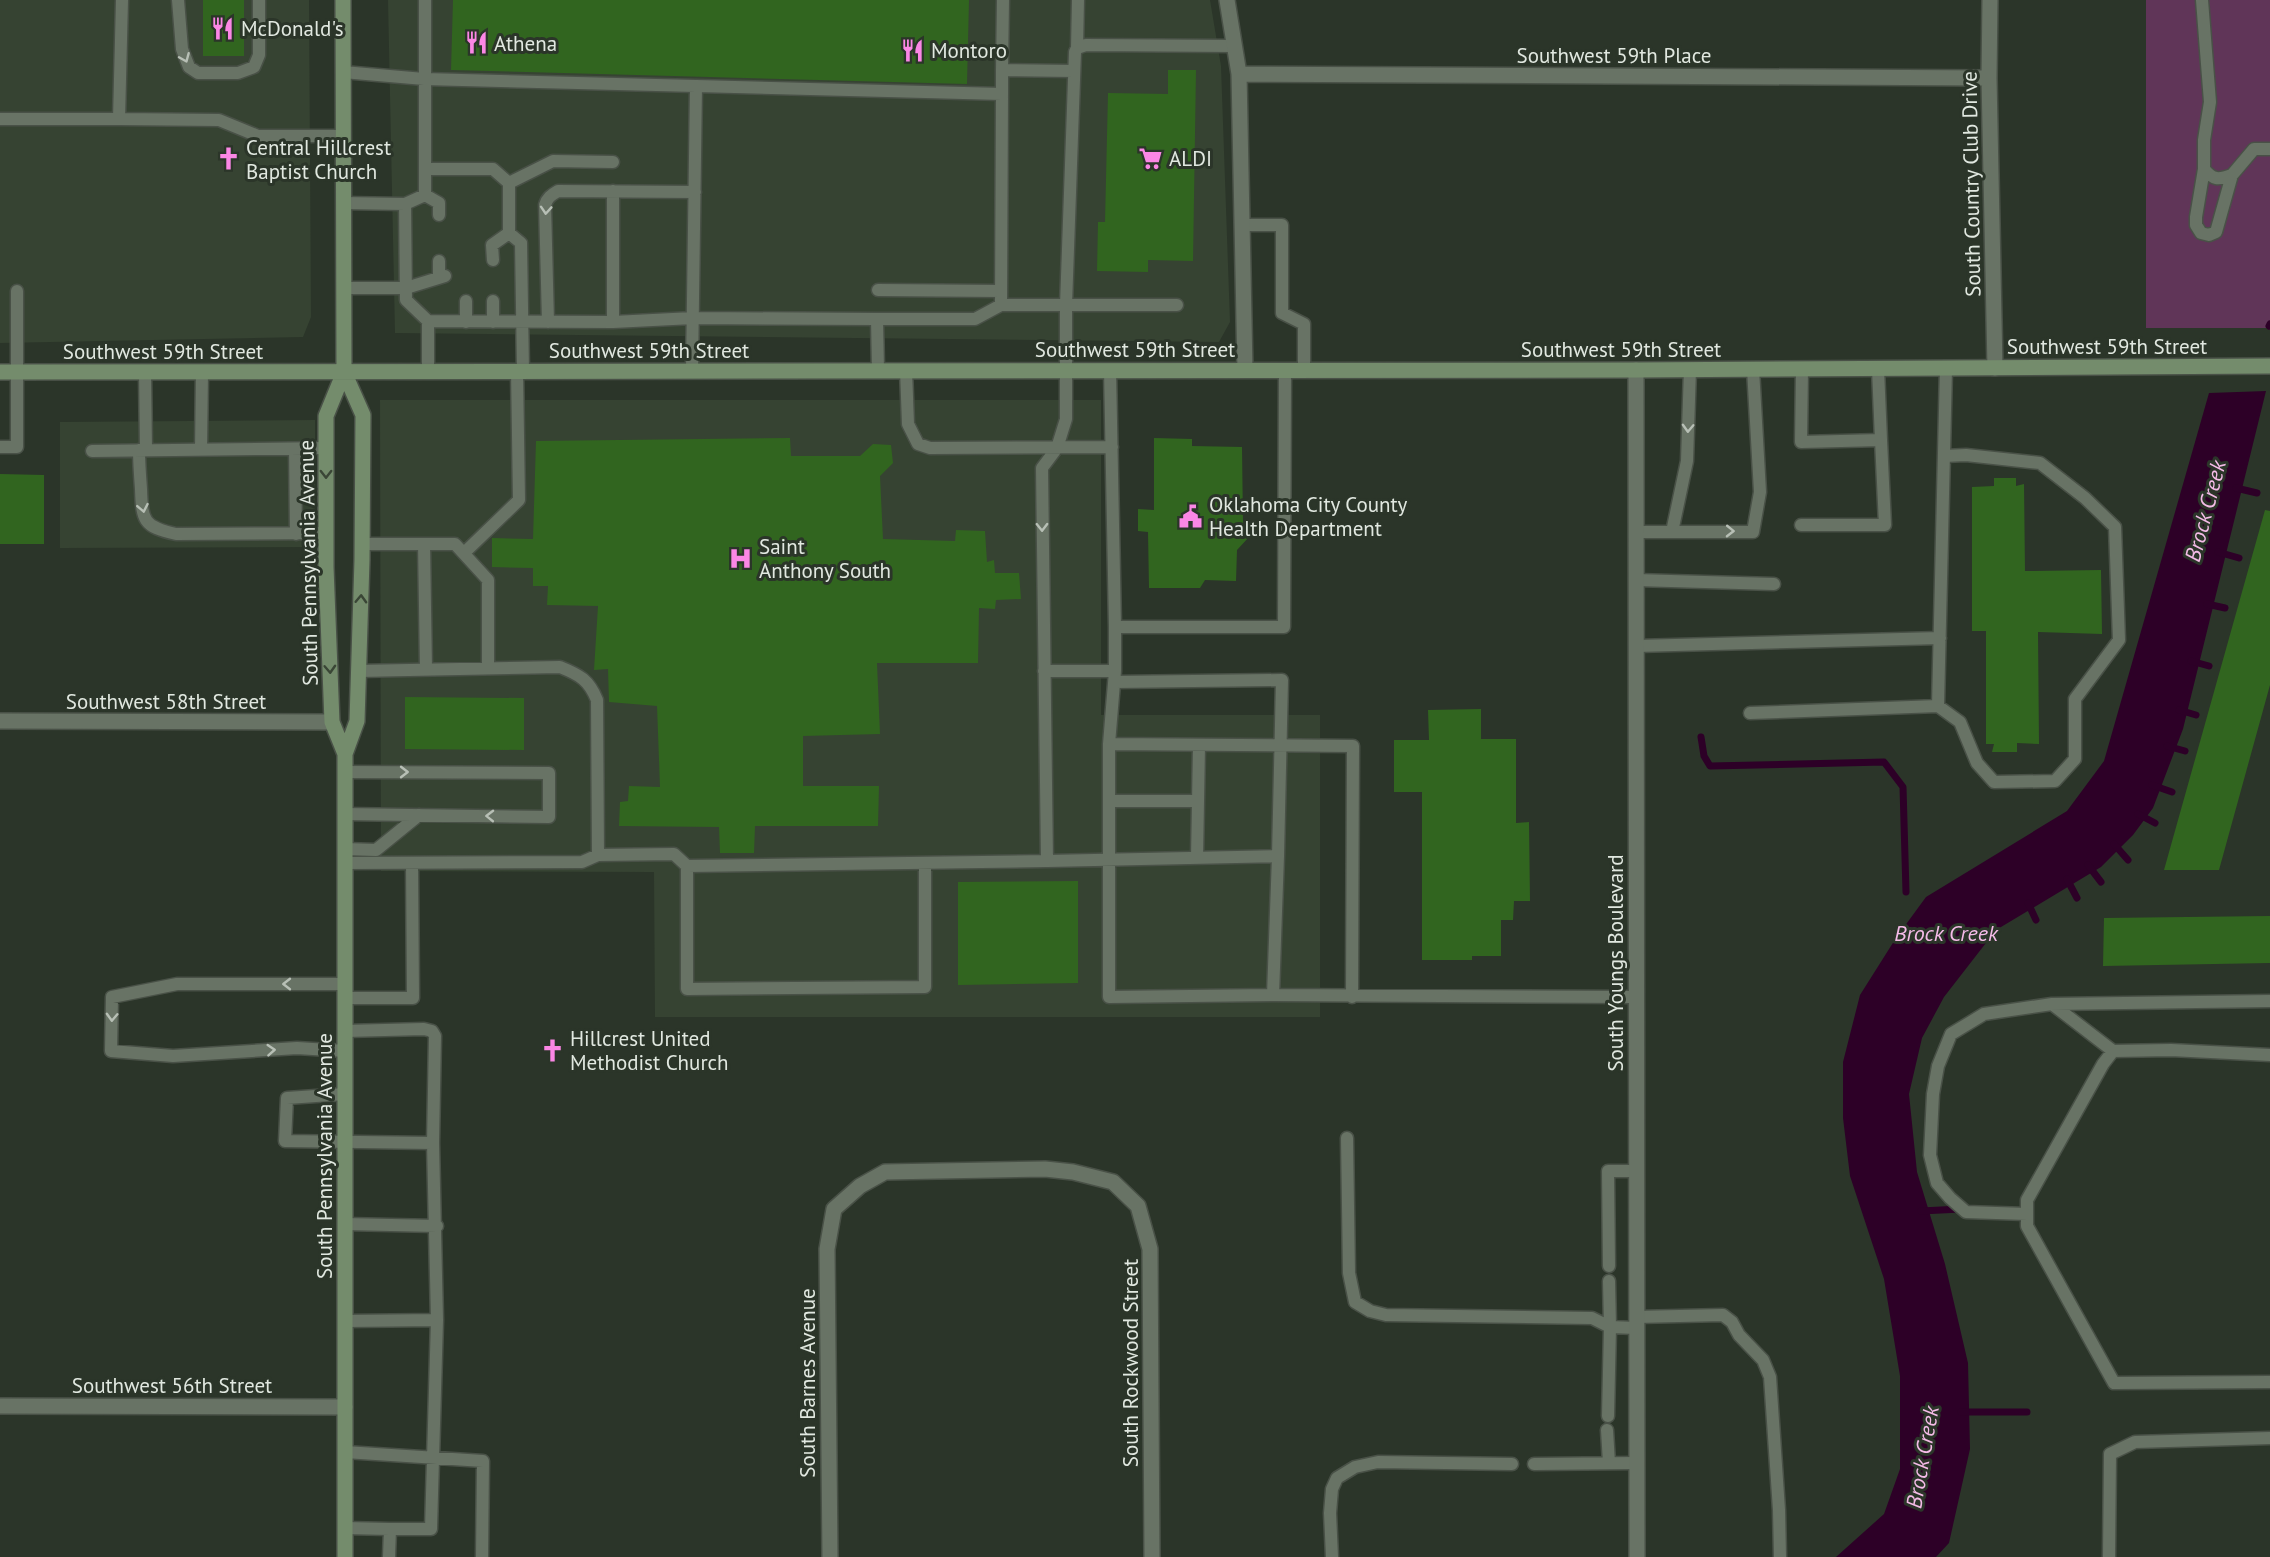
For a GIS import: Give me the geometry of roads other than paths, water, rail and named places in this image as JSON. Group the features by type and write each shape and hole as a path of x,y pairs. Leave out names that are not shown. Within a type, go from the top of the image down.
{"main road":[{"name":"South Pennsylvania Avenue","path":"343,0 344,372 326,416 326,533 332,722 345,754"},
{"name":"Southwest 59th Street","path":"0,372 1636,370 2270,366"},
{"name":"South Pennsylvania Avenue","path":"344,372 363,415 357,721 345,754 345,1557"}],"street":[{"path":"1227,0 1239,74 1245,370"},
{"name":"South Country Club Drive","path":"1990,0 1989,78 1995,368"},
{"name":"Southwest 59th Place","path":"1239,74 1989,78"},
{"name":"South Youngs Boulevard","path":"1636,370 1637,1557"},
{"name":"Southwest 58th Street","path":"0,721 332,722"},
{"name":"South Barnes Avenue","path":"830,1557 827,1249 834,1209 860,1186 885,1172 1045,1169 1072,1172 1113,1182"},
{"name":"South Rockwood Street","path":"1113,1182 1138,1206 1150,1249 1152,1557"},
{"name":"Southwest 56th Street","path":"0,1406 345,1407"}],"lane":[{"path":"119,118 122,0"},
{"path":"178,0 182,49 189,67 198,73 238,73 254,67 259,55 259,0"},
{"path":"424,195 425,0"},
{"path":"1001,304 1003,0"},
{"path":"1047,861 1042,468 1057,448 1065,419 1066,304 1078,0"},
{"path":"2202,0 2210,102 2204,140 2204,169 2196,217 2196,225 2201,233 2209,235 2216,232 2232,175 2254,149 2270,149"},
{"path":"1077,48 1086,45 1234,46"},
{"path":"1002,70 1074,71"},
{"path":"343,72 424,79 1002,94"},
{"path":"692,370 696,86"},
{"path":"0,119 219,120 258,136 343,136"},
{"path":"509,183 553,161 613,162"},
{"path":"424,170 492,169 509,183"},
{"path":"2204,169 2211,177 2219,179 2232,175"},
{"path":"508,233 509,183"},
{"path":"548,322 545,206 547,199 558,191 695,192"},
{"path":"613,191 613,322"},
{"path":"343,203 405,204 424,195"},
{"path":"424,195 439,203 439,215"},
{"path":"405,204 406,300 428,321 613,322 693,318 975,319 1001,304 1177,304"},
{"path":"1242,225 1282,225 1282,314 1304,324 1304,370"},
{"path":"492,260 492,245 508,233"},
{"path":"464,553 519,500 521,243 508,233"},
{"path":"344,288 406,288 442,276 439,261"},
{"path":"878,290 1001,291"},
{"path":"0,447 17,447 17,291"},
{"path":"466,301 466,322"},
{"path":"493,301 493,322"},
{"path":"877,320 878,370"},
{"path":"428,321 428,372"},
{"path":"1938,706 1946,368"},
{"path":"1672,531 1687,461 1690,369"},
{"path":"1636,532 1754,532 1760,492 1754,369"},
{"path":"1802,369 1801,442 1881,440"},
{"path":"1801,525 1885,525 1878,369"},
{"path":"906,370 908,424 918,444 930,448 1112,447"},
{"path":"1110,370 1115,676 1109,744 1109,997 1273,995 1636,997"},
{"path":"1115,627 1284,627 1285,370"},
{"path":"145,372 142,513 148,523 159,530 176,534 326,533"},
{"path":"201,450 202,372"},
{"path":"92,451 326,448"},
{"path":"295,449 296,534"},
{"path":"1750,713 1938,706 1960,722 1977,763 1994,782 2055,781 2075,759 2075,699 2119,640 2115,526 2085,498 2040,463 1966,455 1944,456"},
{"path":"362,544 455,544 488,580 488,668"},
{"path":"424,544 426,669"},
{"path":"1636,580 1774,584"},
{"path":"1636,646 1940,638"},
{"path":"358,670 560,667 577,674 591,686 597,700 598,855"},
{"path":"1044,670 1115,676 1282,681 1273,995"},
{"path":"1109,744 1353,746 1352,997"},
{"path":"1197,858 1198,746"},
{"path":"345,772 549,774 549,817 345,814"},
{"path":"1110,801 1198,801"},
{"path":"345,856 376,850 419,815"},
{"path":"345,856 412,863 582,862 598,855 674,854 687,867 687,989 925,987 925,863"},
{"path":"687,867 1278,856"},
{"path":"345,1051 297,1048 173,1056 111,1051 112,997 177,984 345,991 413,998 412,863"},
{"path":"2027,1214 1966,1212 1937,1183 1930,1155 1933,1094 1938,1066 1951,1034 1984,1014 2052,1004 2270,1001"},
{"path":"2052,1004 2113,1051 2171,1050 2270,1054"},
{"path":"345,1031 424,1029 432,1031 435,1036 433,1143 437,1226 437,1320 431,1529 345,1528"},
{"path":"2113,1051 2103,1064 2027,1200 2027,1226 2114,1383 2270,1382"},
{"path":"345,1094 287,1098 285,1141 433,1143"},
{"path":"1347,1138 1349,1273 1355,1302 1370,1311 1386,1315 1592,1318 1610,1327 1636,1322 1723,1315 1732,1322 1738,1335 1763,1360 1770,1377 1780,1557"},
{"path":"1609,1266 1608,1171 1636,1171"},
{"path":"345,1224 437,1226"},
{"path":"1608,1416 1609,1281"},
{"path":"345,1321 437,1320"},
{"path":"1607,1430 1609,1463"},
{"path":"2109,1557 2110,1454 2135,1442 2270,1438"},
{"path":"345,1452 483,1461 482,1557"},
{"path":"1332,1557 1330,1513 1332,1489 1337,1478 1355,1467 1378,1462 1512,1464"},
{"path":"1534,1464 1636,1463"},
{"path":"389,1557 390,1529"}],"water":[{"name":"Brock Creek","path":"2266,391 2183,729 2153,808 2133,835 2101,867 1996,930 1944,997 1922,1038 1909,1094 1917,1172 1945,1264 1968,1363 1970,1449 1949,1543 1936,1557 1836,1557 1884,1514 1900,1469 1900,1376 1884,1279 1850,1176 1843,1118 1843,1062 1860,995 1896,938 1926,897 2067,811 2104,761 2209,393"}],"waterway":[{"path":"2236,488 2257,493"},
{"path":"2218,552 2239,558"},
{"path":"2207,604 2225,608"},
{"path":"2191,661 2209,666"},
{"path":"2179,710 2196,715"},
{"path":"1701,737 1704,756 1710,766 1884,762 1903,787 1906,892"},
{"path":"2167,746 2185,751"},
{"path":"2152,785 2172,792"},
{"path":"2138,814 2155,823"},
{"path":"2114,844 2128,860"},
{"path":"2088,865 2101,882"},
{"path":"2067,879 2077,898"},
{"path":"2028,903 2036,920"},
{"path":"1921,1211 1961,1209"},
{"path":"1961,1412 2027,1412"}],"place":[{"name":"McDonald's","path":"223,28"},
{"name":"Athena","path":"476,43"},
{"name":"Montoro","path":"913,50"},
{"name":"ALDI","path":"1151,158"},
{"name":"Central Hillcrest Baptist Church","path":"228,159"},
{"name":"Oklahoma City County Health Department","path":"1191,516"},
{"name":"Saint Anthony South","path":"741,558"},
{"name":"Hillcrest United Methodist Church","path":"552,1050"}]}
